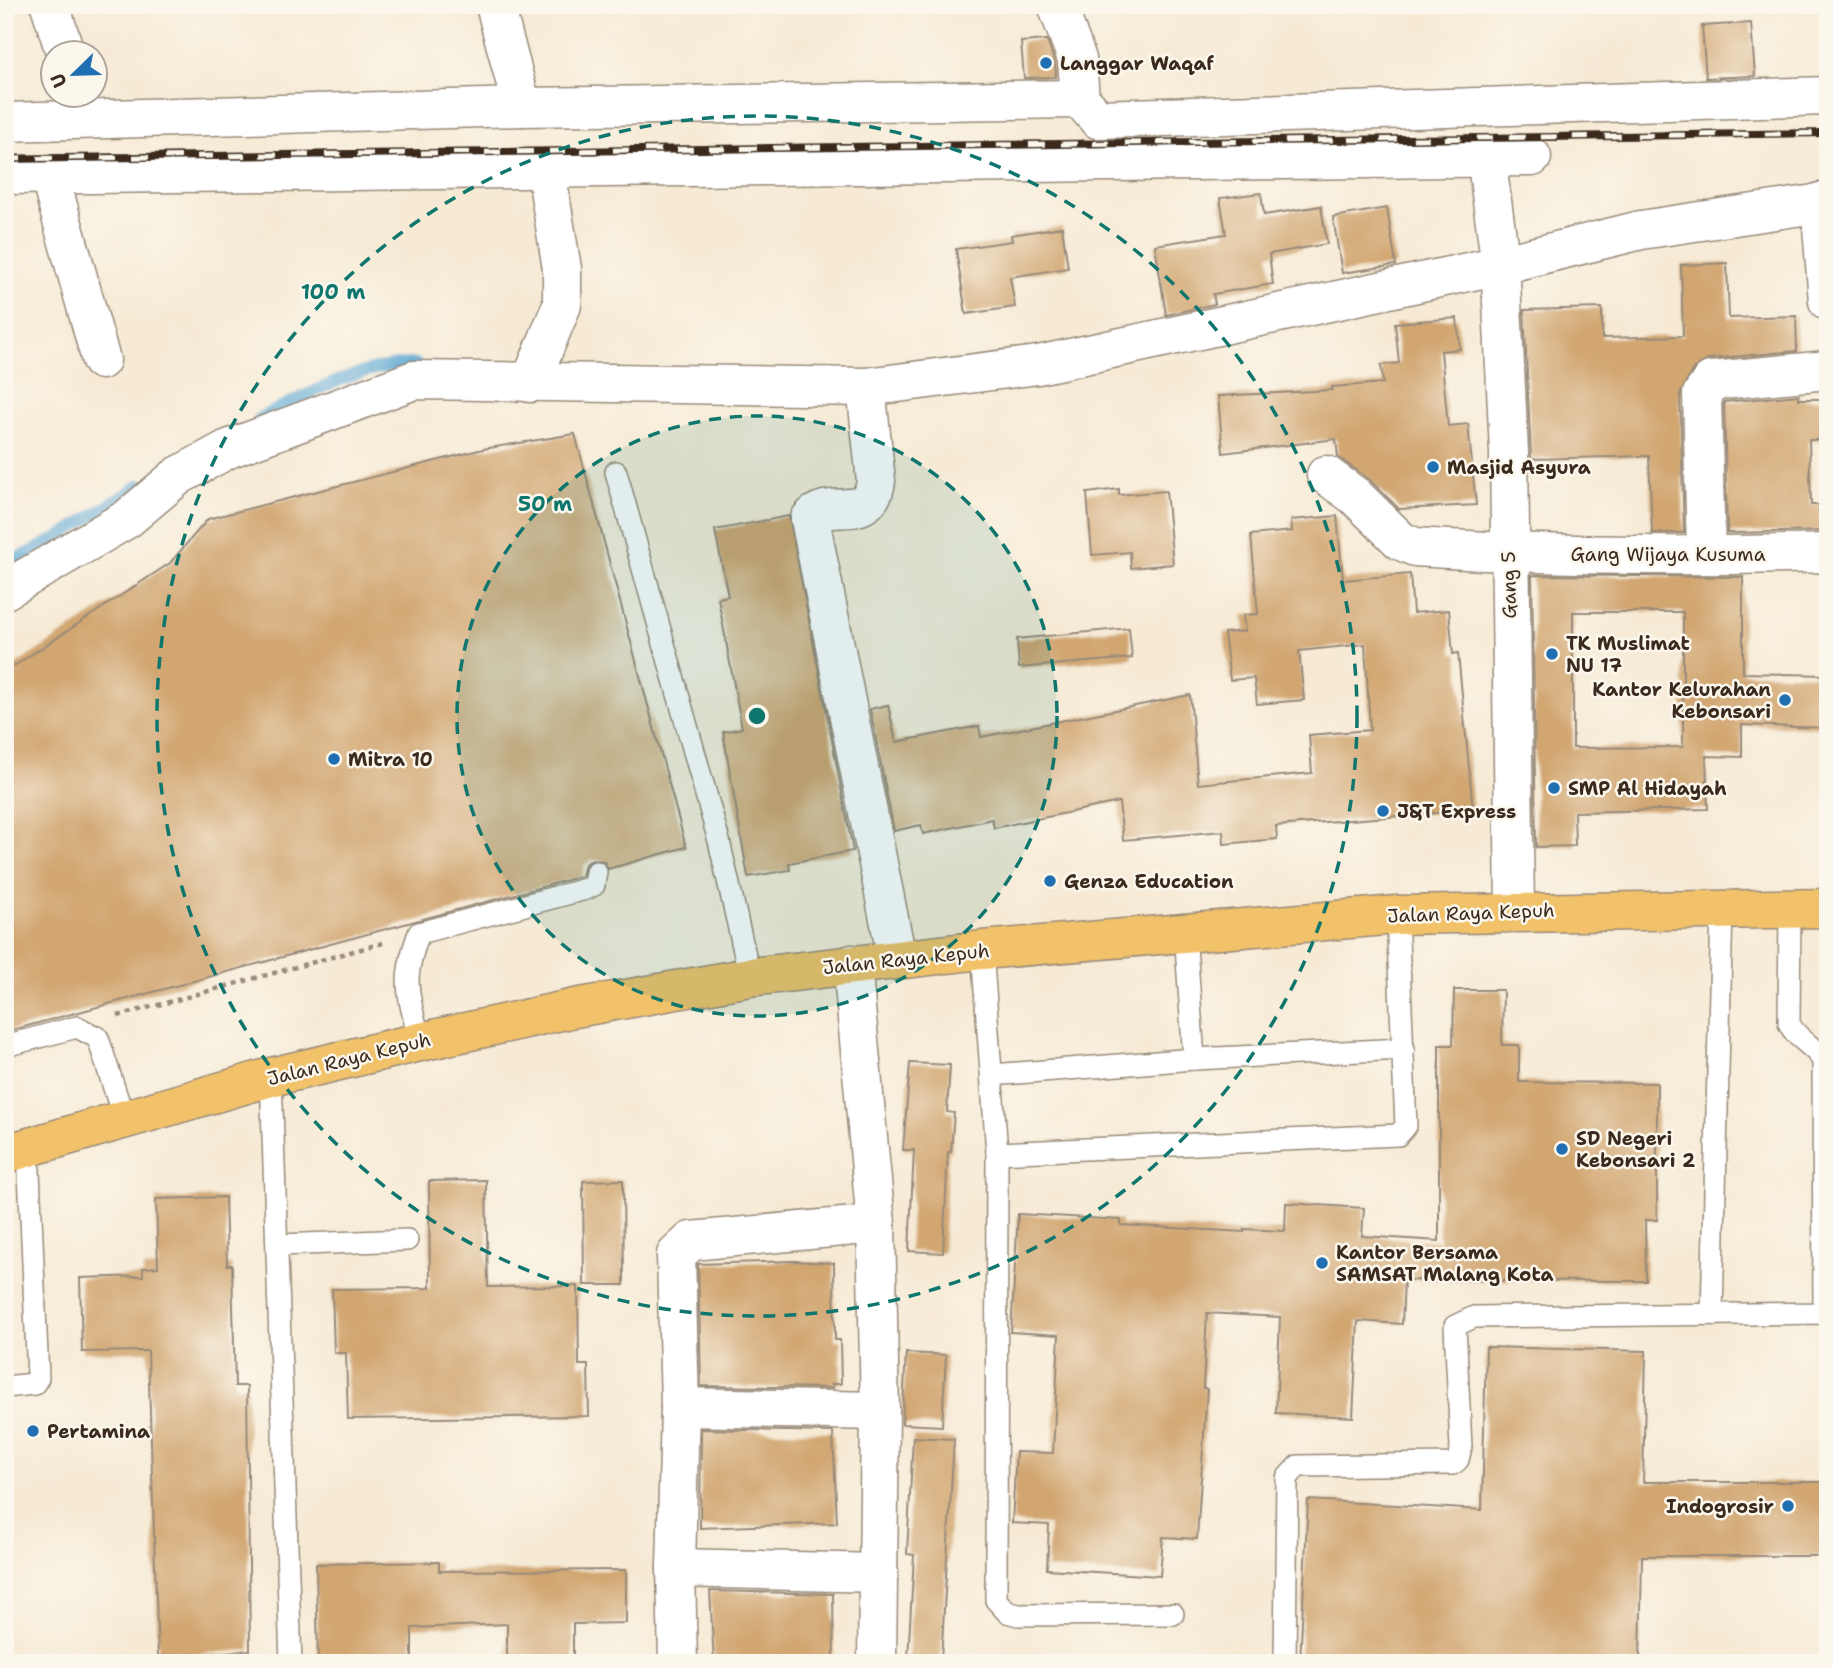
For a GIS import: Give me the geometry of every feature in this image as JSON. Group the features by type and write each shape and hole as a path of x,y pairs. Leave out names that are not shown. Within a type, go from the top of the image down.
{"main road":[{"name":"Jalan Raya Kepuh","path":"17,1151 271,1077 575,1008 750,977 982,950 1397,915 1828,908"}],"street":[{"path":"50,5 61,38"},
{"path":"495,5 522,107"},
{"path":"1057,5 1077,60 1080,99 1098,119 1828,96"},
{"path":"108,107 522,107 1080,99"},
{"path":"5,122 78,108"},
{"name":"Gang 5","path":"1486,157 1498,254 1509,453 1515,911"},
{"path":"5,174 1532,157"},
{"path":"535,371 562,305 562,270 545,170"},
{"path":"49,174 102,360"},
{"path":"5,590 127,519 178,476 228,449 414,380 535,371 866,387 1038,366 1498,254 1824,202 1828,301"},
{"path":"1706,555 1702,394 1705,386 1711,381 1822,373 1828,370"},
{"path":"866,387 876,481 874,495 862,506 817,513 810,519 897,959"},
{"name":"Gang Wijaya Kusuma","path":"1326,475 1355,496 1401,541 1415,547 1509,553 1828,553"},
{"path":"852,964 876,1224 880,1411 877,1663"},
{"path":"678,1663 676,1568 681,1407 676,1255 691,1241 876,1224"},
{"path":"681,1407 880,1411"},
{"path":"676,1568 879,1573"}],"lane":[{"path":"616,472 719,841 750,977"},
{"path":"420,1042 407,987 408,964 419,933 586,889 594,885 596,872"},
{"path":"1712,1314 1722,908"},
{"path":"1285,1663 1287,1478 1291,1470 1298,1466 1453,1464 1458,1460 1461,1447 1455,1326 1474,1317 1826,1313 1823,1061 1819,1054 1793,1033 1789,1023 1790,908"},
{"path":"997,1153 1398,1135 1406,1126 1397,915"},
{"path":"1185,932 1194,1059"},
{"path":"982,950 997,1153 996,1600 1007,1612 1018,1615 1173,1614"},
{"path":"5,1046 77,1027 98,1038 124,1119"},
{"path":"992,1075 1194,1059 1404,1049"},
{"path":"271,1077 279,1245 291,1663"},
{"path":"5,1387 34,1384 38,1378 17,1151"},
{"path":"279,1245 407,1240"}],"path":[{"path":"77,1027 419,933"}],"building":[{"path":"1751,23 1755,76 1706,78 1702,26"},
{"path":"1047,40 1055,64 1056,77 1024,78 1021,42"},
{"path":"1261,193 1264,215 1321,206 1327,244 1269,254 1273,284 1213,294 1215,304 1166,315 1155,245 1226,234 1220,198"},
{"path":"1387,208 1396,265 1342,273 1333,217"},
{"path":"1062,227 1068,268 1010,277 1015,307 966,314 956,249 1012,241 1011,235"},
{"path":"1727,263 1729,318 1796,316 1797,351 1709,359 1693,369 1680,395 1684,533 1652,533 1649,456 1531,459 1524,310 1602,308 1602,338 1683,336 1681,265"},
{"path":"1457,318 1460,349 1441,351 1448,426 1468,424 1476,505 1399,509 1370,480 1338,457 1336,439 1223,453 1218,396 1332,390 1332,387 1383,383 1381,365 1399,363 1395,323"},
{"path":"1799,395 1799,399 1828,399 1828,440 1809,440 1811,505 1828,505 1828,531 1727,533 1724,402"},
{"name":"Mitra 10","path":"575,434 686,847 608,869 604,861 592,860 585,864 582,876 5,1032 5,672 170,563 208,519 483,449"},
{"path":"1119,489 1119,495 1166,491 1173,564 1131,568 1130,552 1092,555 1087,493"},
{"path":"789,516 853,851 789,863 790,870 748,877 723,732 742,728 718,598 728,596 715,530"},
{"path":"1337,516 1343,580 1410,574 1413,613 1449,610 1453,654 1458,653 1473,810 1276,826 1277,839 1224,844 1223,831 1123,840 1119,802 994,828 992,819 923,834 921,825 894,831 870,709 888,705 896,742 979,726 981,737 1190,695 1198,784 1312,773 1309,735 1370,730 1365,644 1299,651 1304,700 1257,704 1254,678 1230,680 1224,633 1245,631 1243,615 1258,614 1251,535 1292,531 1291,520"},
{"path":"1532,575 1743,577 1743,673 1828,675 1828,728 1742,725 1742,757 1706,756 1708,809 1574,812 1575,846 1536,847","holes":["1573,612 1683,612 1683,747 1573,748"]},
{"path":"1129,628 1132,658 1019,668 1017,639"},
{"path":"1454,990 1503,990 1502,1045 1519,1045 1519,1082 1657,1083 1657,1220 1645,1220 1646,1281 1404,1280 1402,1324 1358,1321 1353,1417 1276,1413 1280,1317 1207,1313 1203,1388 1207,1389 1197,1539 1163,1537 1160,1576 1047,1569 1049,1525 1012,1523 1016,1452 1053,1453 1059,1335 1011,1332 1018,1214 1121,1220 1121,1225 1244,1232 1244,1229 1285,1231 1286,1203 1364,1208 1362,1236 1439,1241 1439,1045 1453,1045"},
{"path":"910,1063 950,1065 947,1112 954,1113 951,1152 948,1152 943,1253 909,1251 914,1150 903,1150"},
{"path":"486,1180 488,1287 578,1286 579,1365 588,1365 589,1416 348,1419 346,1353 334,1353 332,1289 430,1288 429,1181"},
{"path":"623,1180 624,1285 584,1285 583,1181"},
{"path":"225,1197 227,1265 232,1265 235,1386 247,1386 250,1650 158,1657 148,1351 82,1352 80,1278 143,1276 143,1268 158,1267 156,1199"},
{"path":"793,1261 834,1263 835,1340 840,1340 841,1384 832,1384 833,1388 701,1386 698,1264"},
{"path":"1486,1347 1646,1351 1643,1482 1828,1482 1828,1556 1642,1556 1640,1663 1300,1663 1308,1500 1482,1510"},
{"path":"906,1353 946,1355 942,1426 902,1424"},
{"path":"701,1429 833,1432 837,1523 700,1528"},
{"path":"913,1437 954,1439 941,1661 908,1659 914,1555 907,1554"},
{"path":"439,1562 439,1571 626,1570 626,1623 573,1624 573,1663 507,1663 507,1624 412,1628 412,1663 318,1663 316,1564"},
{"path":"710,1591 833,1594 834,1663 714,1663"}],"waterway":[{"path":"260,418 316,390 355,375 395,365 416,364"},
{"path":"5,565 59,537 140,485"}],"railway":[{"path":"5,159 1828,133"}],"place":[{"name":"Langgar Waqaf","path":"1046,63"},
{"name":"Masjid Asyura","path":"1433,467"},
{"name":"TK Muslimat NU 17","path":"1552,654"},
{"name":"Kantor Kelurahan Kebonsari","path":"1785,700"},
{"name":"Mitra 10","path":"334,759"},
{"name":"SMP Al Hidayah","path":"1554,788"},
{"name":"J&T Express","path":"1383,811"},
{"name":"Genza Education","path":"1050,881"},
{"name":"SD Negeri Kebonsari 2","path":"1562,1149"},
{"name":"Kantor Bersama SAMSAT Malang Kota","path":"1322,1263"},
{"name":"Pertamina","path":"33,1431"},
{"name":"Indogrosir","path":"1788,1506"}]}
